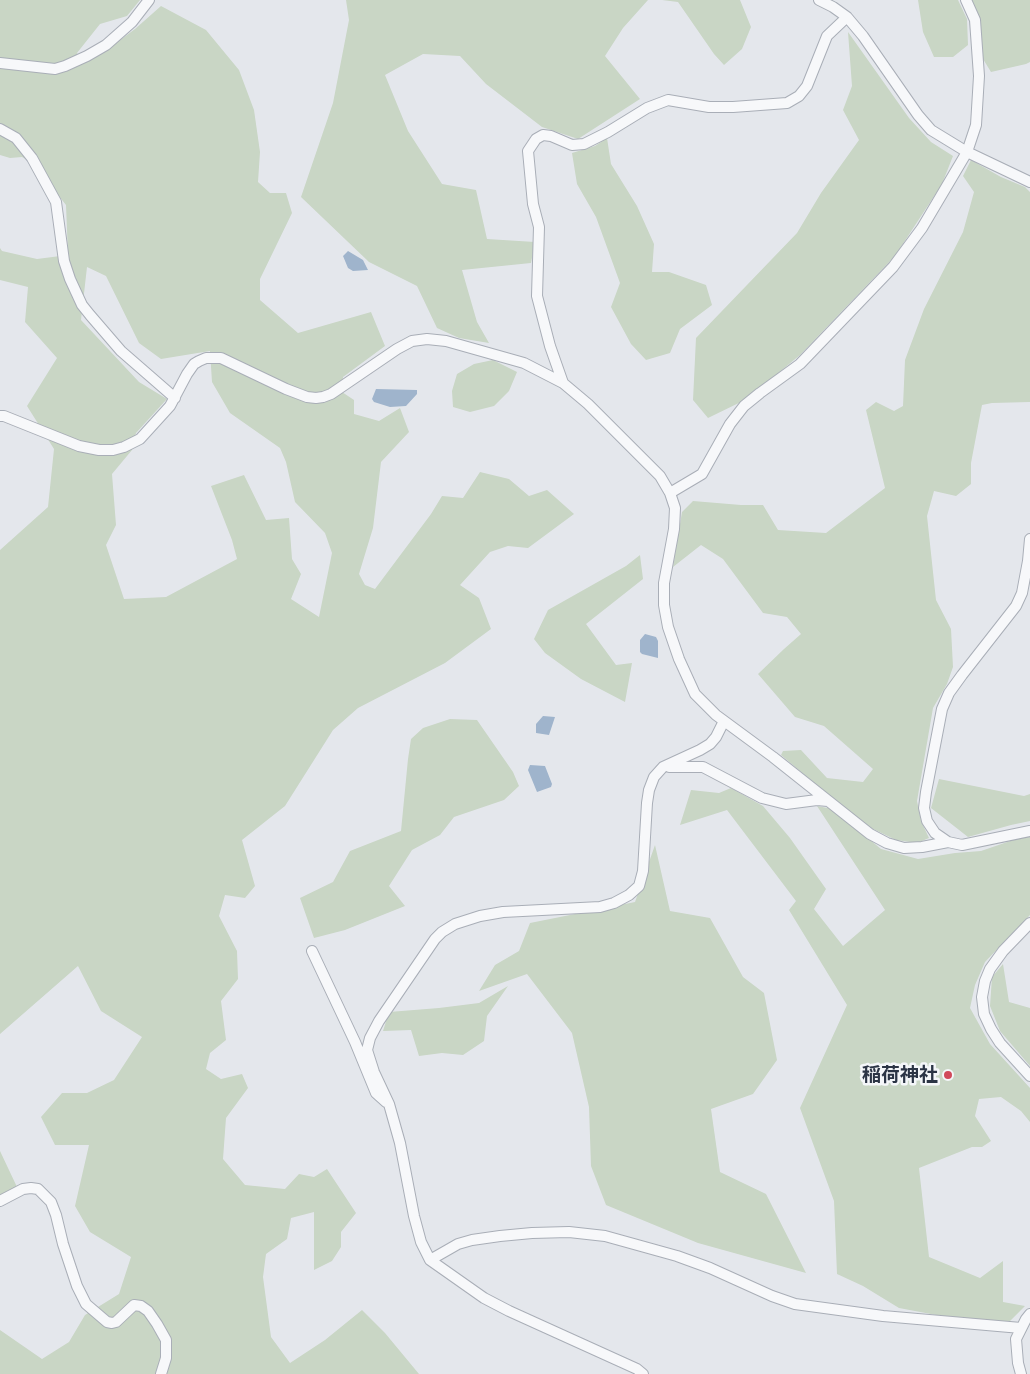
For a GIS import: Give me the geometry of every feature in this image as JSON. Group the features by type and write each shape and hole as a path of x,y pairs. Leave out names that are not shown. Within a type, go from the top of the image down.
{"street":[{"path":"0,63 56,68 65,66 106,45 132,22 149,0"},
{"path":"819,0 847,17 864,36 918,115 931,130 967,152 1030,182"},
{"path":"670,493 702,474 730,424 744,406 800,364 893,268 922,228 967,152 976,125 979,76 975,20 966,0"},
{"path":"563,382 550,346 537,296 539,227 533,204 528,150 536,139 543,135 551,136 572,145 584,144 648,108 668,100 717,107 787,103 803,92 827,36 847,17"},
{"path":"0,129 16,138 32,158 56,202 64,260 82,305 121,351 175,398"},
{"path":"0,416 80,446 99,450 113,450 140,439 170,406 194,364 206,358 221,358 307,397 324,397 331,394 397,349 412,341 427,339 446,341 524,363 563,382 588,404 660,476 670,493 675,508 674,529 664,583 664,605 668,627 679,659 695,694 716,715 773,757 870,834 887,843 904,848 948,842"},
{"path":"1030,539 1022,593 1016,606 949,693 942,709 924,808 927,821 935,833 948,842 962,845 1030,831"},
{"path":"643,1374 638,1369 484,1298 430,1260 421,1242 416,1225 400,1143 388,1104 367,1050 370,1038 379,1021 435,939 442,932 456,924 480,916 502,912 600,907 614,903 629,895 639,886 643,871 647,804 649,790 654,777 663,767 710,744 724,721"},
{"path":"663,767 702,767 762,798 786,804 817,800 829,802"},
{"path":"1030,923 1003,950 990,969 985,981 982,997 984,1014 991,1029 1000,1043 1030,1076"},
{"path":"312,951 356,1042 376,1093 388,1104"},
{"path":"0,1200 23,1189 31,1188 38,1190 51,1202 63,1244 86,1304 106,1322 112,1323 116,1322 134,1305 141,1306 148,1311 166,1340 166,1358 161,1374"},
{"path":"430,1260 458,1244 472,1240 550,1232 605,1236 677,1256 795,1304 883,1316 1020,1328"},
{"path":"1020,1374 1016,1339 1020,1328 1030,1314"}],"green space":[{"path":"0,0 140,0 127,16 100,24 77,53 82,64 104,52 135,29 161,6 206,30 239,70 254,110 260,152 258,182 270,193 286,193 292,213 260,279 260,300 298,333 371,312 385,346 343,377 342,392 354,400 354,414 379,421 400,408 409,432 381,462 373,528 359,574 365,585 375,589 431,514 442,496 463,498 480,472 509,479 529,496 547,490 574,514 528,548 508,546 490,552 460,585 479,598 491,629 445,663 358,708 333,730 285,806 242,840 255,886 245,898 225,895 219,916 237,951 238,979 221,1001 226,1040 210,1053 206,1069 221,1079 242,1074 248,1088 226,1118 223,1159 245,1185 285,1189 299,1174 314,1177 327,1169 356,1213 341,1232 341,1247 332,1261 314,1270 314,1212 291,1218 287,1239 266,1254 263,1277 271,1337 290,1363 325,1340 362,1310 385,1333 419,1374 0,1374 0,1330 42,1359 69,1342 85,1315 119,1294 131,1257 90,1232 75,1206 89,1145 55,1145 41,1117 62,1093 87,1093 114,1080 142,1037 101,1011 78,966 0,1034 0,550 48,507 54,449 27,406 57,358 25,322 28,287 0,280 0,248 2,251 37,259 68,255 66,205 33,163 22,157 10,158 0,155","holes":["87,267 106,276 139,343 161,359 210,351 212,382 230,413 280,448 286,462 295,502 325,533 332,553 319,617 291,599 301,574 292,559 289,518 266,520 244,475 211,486 232,540 237,559 166,597 124,599 106,545 116,525 112,474 132,450 136,433 167,399 139,382 81,320"]},
{"path":"346,0 648,0 623,28 605,56 640,99 578,139 542,127 486,84 460,56 423,54 385,75 408,131 442,184 476,190 487,239 535,242 531,263 462,270 477,322 489,343 459,338 437,328 417,286 369,262 301,197 333,103 349,20"},
{"path":"662,0 740,0 751,27 742,49 724,65 714,54 678,2"},
{"path":"918,0 958,0 967,19 968,45 953,57 934,57 923,32"},
{"path":"971,0 1030,0 1030,62 991,72 983,59"},
{"path":"848,32 909,118 931,142 953,156 942,184 895,256 800,355 747,399 708,418 693,400 696,338 797,233 821,193 859,140 843,110 852,86"},
{"path":"607,138 611,164 637,206 654,244 652,272 669,272 706,285 712,305 680,329 670,353 646,360 631,344 611,307 620,283 596,217 577,184 572,153 595,146"},
{"path":"971,160 1001,177 1025,187 1030,192 1030,402 982,405 971,463 971,484 956,496 934,491 927,516 936,600 951,629 953,667 947,684 933,708 917,801 921,821 929,838 917,843 896,840 869,827 781,755 783,751 801,750 827,778 863,782 873,769 824,726 795,717 758,674 801,634 787,617 763,613 723,559 701,545 673,567 682,512 693,501 763,505 778,530 826,533 885,488 866,410 876,402 894,411 903,406 905,360 924,309 963,232 974,192 963,176"},
{"path":"493,360 517,372 509,391 494,406 470,412 453,407 452,391 457,374 474,364"},
{"path":"640,555 643,579 586,624 616,665 632,663 625,702 581,679 545,653 534,639 548,610 626,566"},
{"path":"450,719 477,720 513,772 519,786 504,800 454,817 440,835 412,850 389,886 405,906 345,930 314,938 300,898 333,882 350,851 401,831 411,739 423,728"},
{"path":"939,779 1024,796 1030,794 1030,821 968,837 931,808"},
{"path":"731,788 763,806 790,838 826,889 814,909 843,946 885,910 817,806 833,809 881,849 918,859 981,851 1016,839 1030,837 1030,915 985,962 975,985 970,1008 990,1044 1030,1088 1030,1122 1021,1111 1001,1097 979,1099 975,1116 991,1141 982,1147 972,1147 919,1168 929,1257 980,1278 1003,1261 1003,1302 1025,1306 1010,1321 968,1321 899,1308 863,1286 837,1274 834,1201 800,1108 847,1005 789,910 796,901 727,810 680,825 691,790 719,793"},
{"path":"655,845 670,911 710,918 743,977 764,993 777,1060 753,1094 711,1109 720,1172 766,1194 806,1273 698,1243 606,1205 591,1166 589,1107 572,1033 527,974 479,991 495,965 519,951 530,923 635,902"},
{"path":"1003,964 1009,1002 1030,1008 1030,1066 1000,1031 990,1006 992,977"},
{"path":"508,986 487,1016 484,1041 463,1055 442,1053 419,1056 411,1030 383,1031 389,1012 479,1003"},
{"path":"0,1151 17,1187 0,1203"}],"water":[{"path":"348,251 363,260 368,270 353,271 348,268 343,256"},
{"path":"376,389 417,390 417,394 406,406 390,407 374,402 372,399"},
{"path":"645,634 656,637 658,641 658,658 640,652 640,640"},
{"path":"543,716 555,717 549,735 536,733 536,724"},
{"path":"530,765 545,766 552,784 551,787 537,792 528,770"}],"place":[{"name":"稲荷神社","path":"948,1075"}]}
